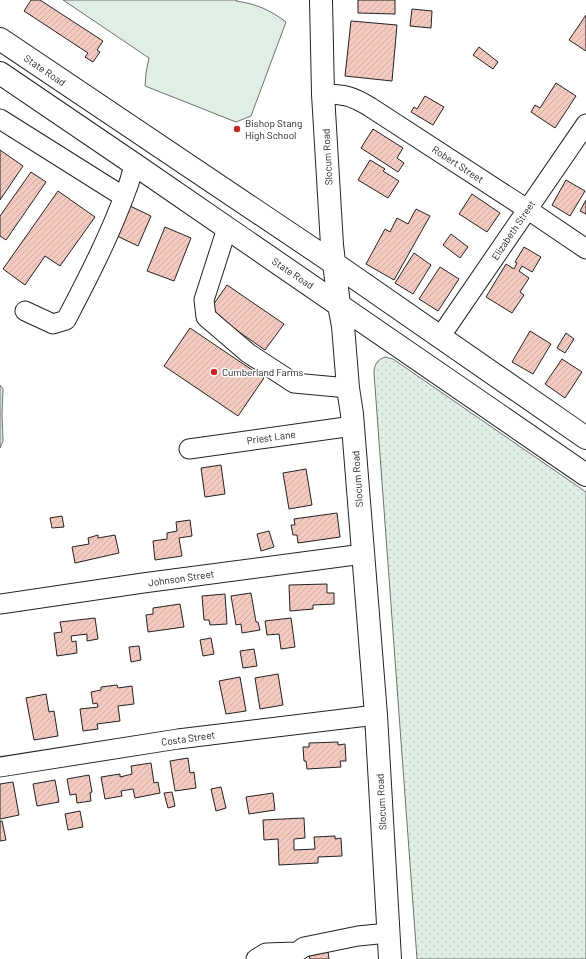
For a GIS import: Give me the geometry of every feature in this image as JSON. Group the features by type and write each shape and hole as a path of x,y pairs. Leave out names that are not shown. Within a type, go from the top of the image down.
{"main road":[{"name":"Slocum Road","path":"321,0 323,94 332,245 343,326 353,426 376,715 390,959"},
{"name":"State Road","path":"0,39 335,264 586,438"},
{"name":"State Road","path":"0,73 586,475"}],"street":[{"name":"Robert Street","path":"323,94 345,95 362,102 586,249"},
{"path":"0,119 124,197"},
{"name":"Elizabeth Street","path":"440,337 586,124"},
{"path":"24,310 54,324 66,320 87,280 124,197 134,164"},
{"path":"227,228 204,300 206,317 248,353 294,383 348,388"},
{"name":"Priest Lane","path":"188,449 353,426"},
{"name":"Johnson Street","path":"0,604 143,583 363,554"},
{"name":"Costa Street","path":"0,767 152,743 376,715"},
{"path":"256,959 266,953 291,956 304,947 358,936 388,933"}],"green space":[{"path":"63,0 237,0 236,1 263,8 286,22 251,116 236,122 145,86 149,58"},
{"path":"385,357 393,359 586,492 586,959 417,959 374,373 376,363"},
{"path":"0,385 3,389 3,441 0,448"}],"building":[{"path":"31,0 40,0 103,41 97,50 100,52 93,62 85,57 88,53 24,11"},
{"path":"358,0 395,0 395,14 358,13"},
{"path":"412,9 432,11 431,28 410,26"},
{"path":"586,15 586,51 569,40"},
{"path":"351,21 397,25 392,81 345,76"},
{"path":"479,47 498,62 493,69 473,55"},
{"path":"556,83 576,96 555,128 531,112 535,105 540,108"},
{"path":"425,96 444,107 433,125 411,112 414,107 417,109"},
{"path":"373,129 403,148 397,158 404,163 398,172 361,148"},
{"path":"0,150 23,166 0,200"},
{"path":"370,160 385,169 383,171 399,181 388,198 358,180"},
{"path":"31,172 46,182 6,240 0,236 0,216"},
{"path":"566,180 585,191 570,216 552,205"},
{"path":"58,191 95,217 60,266 45,256 25,285 3,269"},
{"path":"472,194 500,213 487,232 459,214"},
{"path":"586,200 586,214 580,211"},
{"path":"128,205 151,216 138,246 115,235"},
{"path":"416,209 430,216 394,280 366,264 385,229 390,232 397,218 408,224"},
{"path":"165,227 191,238 174,281 147,271"},
{"path":"451,234 468,247 460,258 443,245"},
{"path":"524,247 541,257 532,272 522,266 519,271 529,278 520,292 524,295 512,313 486,297 506,264 514,269 517,263 515,262"},
{"path":"414,253 431,265 413,294 395,283"},
{"path":"440,267 459,279 438,311 419,299"},
{"path":"227,285 284,324 265,350 209,311"},
{"name":"Cumberland Farms","path":"190,328 264,378 238,416 164,366"},
{"path":"530,331 551,344 533,374 512,362"},
{"path":"566,333 574,339 565,353 557,348"},
{"path":"562,359 582,372 565,398 545,384"},
{"path":"221,465 225,494 205,497 201,468"},
{"path":"306,469 312,505 289,509 283,473"},
{"path":"337,513 340,537 298,543 297,535 293,535 291,525 295,525 294,519"},
{"path":"62,516 64,527 52,528 50,518"},
{"path":"190,520 192,536 179,538 182,556 155,560 153,541 167,539 167,533 177,531 176,522"},
{"path":"269,531 274,547 261,551 257,534"},
{"path":"98,535 98,538 115,535 119,553 75,563 72,547 89,544 88,538"},
{"path":"327,584 327,593 334,593 334,604 313,605 313,609 290,611 289,585"},
{"path":"251,593 256,622 258,622 260,630 242,633 241,624 236,625 231,596"},
{"path":"225,594 227,624 210,625 209,620 204,620 202,596"},
{"path":"180,604 184,627 148,632 146,615 153,614 153,608"},
{"path":"95,618 98,639 87,641 87,634 71,636 72,642 76,641 77,653 57,656 54,633 62,632 60,622"},
{"path":"291,618 295,647 281,649 279,634 267,635 265,621"},
{"path":"211,638 214,654 203,656 200,640"},
{"path":"139,646 141,660 131,662 129,647"},
{"path":"254,649 257,666 243,668 240,651"},
{"path":"278,674 283,705 260,709 255,678"},
{"path":"240,677 246,711 226,714 219,681"},
{"path":"117,685 118,688 132,686 134,704 118,706 120,721 97,724 98,729 83,731 80,709 98,707 97,703 93,704 91,692 101,690 101,687"},
{"path":"46,694 49,712 54,711 58,736 34,740 26,698"},
{"path":"338,742 338,745 345,744 346,761 340,761 341,767 307,769 306,761 304,761 303,747 309,747 309,743"},
{"path":"188,758 190,773 194,772 196,788 175,791 170,761"},
{"path":"151,763 154,783 158,782 160,793 135,798 133,789 121,791 122,796 105,799 101,777 120,774 120,777 132,774 131,766"},
{"path":"89,775 92,792 90,793 91,801 77,803 76,794 70,795 67,779"},
{"path":"55,780 59,802 37,806 33,784"},
{"path":"13,782 19,815 0,819 0,784"},
{"path":"221,787 226,808 216,811 211,789"},
{"path":"172,792 175,806 168,808 164,793"},
{"path":"273,793 275,810 249,814 246,797"},
{"path":"80,811 83,827 68,830 65,814"},
{"path":"304,818 305,838 294,839 294,850 315,849 314,837 335,836 335,839 341,838 342,856 318,857 318,863 279,865 278,839 264,840 263,820"},
{"path":"0,821 2,821 6,840 0,841"},
{"path":"328,952 329,959 310,959 309,956"}],"place":[{"name":"Bishop Stang High School","path":"237,129"},
{"name":"Cumberland Farms","path":"214,372"}]}
